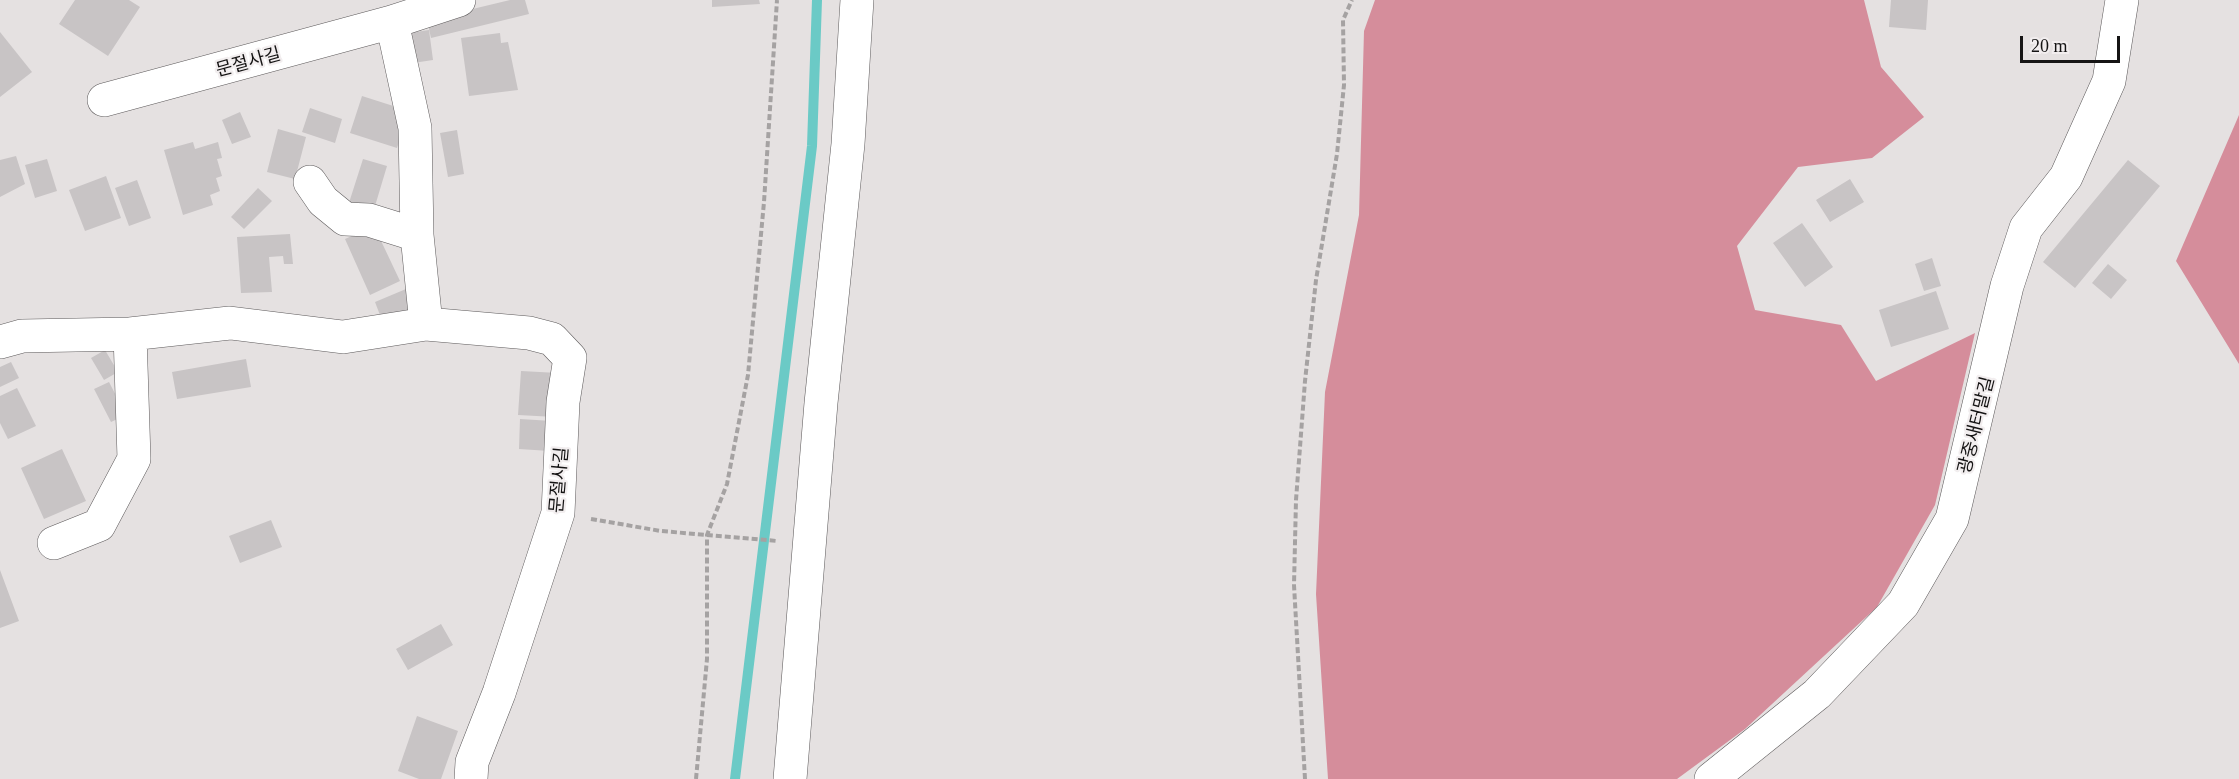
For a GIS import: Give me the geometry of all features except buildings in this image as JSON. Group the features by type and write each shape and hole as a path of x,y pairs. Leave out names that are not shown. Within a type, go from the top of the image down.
{"street":[{"name":"문절사길","path":"104,100 392,22 459,0"},
{"path":"790,779 821,403 848,144 857,0"},
{"name":"광중새터말길","path":"1711,779 1817,694 1903,604 1952,519 2007,286 2026,228 2066,177 2109,81 2122,0"},
{"path":"392,22 415,128 417,235 426,324"},
{"path":"309,182 323,201 345,219 369,220 417,235"},
{"name":"문절사길","path":"0,342 22,336 130,334 230,323 343,337 426,324 529,333 552,339 570,358 563,402 558,513 499,693 472,762 471,779"},
{"path":"54,543 99,525 134,459 130,334"}],"path":[{"path":"696,779 707,658 707,535 727,484 748,375 764,202 777,0"},
{"path":"1305,779 1294,585 1296,500 1315,291 1337,154 1344,85 1343,20 1352,0"},
{"path":"558,513 661,531 784,541"}],"shaded area":[{"path":"1375,0 1864,0 1881,67 1924,117 1872,158 1798,167 1737,246 1755,310 1841,325 1876,381 1975,333 1935,505 1877,607 1745,729 1677,779 1328,779 1316,594 1325,392 1359,215 1364,31"},
{"path":"2239,115 2239,364 2176,261"}],"waterway":[{"path":"735,779 812,146 817,0"}]}
